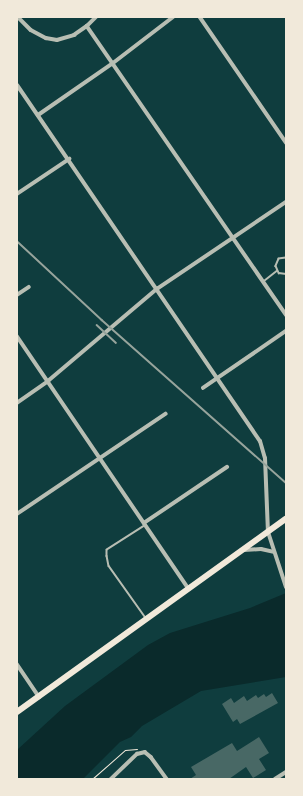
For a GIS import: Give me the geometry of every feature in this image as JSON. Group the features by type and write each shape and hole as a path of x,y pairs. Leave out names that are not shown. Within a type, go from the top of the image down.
{"main road":[{"path":"17,712 286,519"}],"street":[{"path":"18,17 31,30 46,38 57,40 74,35 87,26 96,17"},
{"path":"38,115 113,63 173,17"},
{"path":"200,17 286,142"},
{"path":"87,26 286,315"},
{"path":"17,85 258,437 265,458 268,532 286,587"},
{"path":"17,194 69,160"},
{"path":"17,403 48,381 157,289 286,202"},
{"path":"17,295 29,287"},
{"path":"203,388 286,331"},
{"path":"17,336 190,589"},
{"path":"17,514 165,414"},
{"path":"145,524 226,467"},
{"path":"243,550 261,549 274,552"},
{"path":"17,664 39,697"},
{"path":"111,779 135,756 144,752 151,757 167,779"},
{"path":"275,779 286,772"}],"lane":[{"path":"277,271 276,266 278,261 286,258"},
{"path":"263,282 277,271"},
{"path":"277,271 282,274 286,274"},
{"path":"145,524 107,550 107,556 109,566 147,620"}],"path":[{"path":"92,779 125,750 142,748"}],"water":[{"path":"286,593 286,677 201,691 142,726 131,737 120,742 83,779 17,779 17,750 65,706 148,645 170,633 250,608"}],"building":[{"path":"272,693 278,703 240,724 237,719 233,722 222,704 231,698 234,703 244,696 247,701 256,695 258,698 264,694 266,697"},
{"path":"259,737 269,753 259,759 266,770 253,778 246,767 229,779 190,779 196,775 191,767 232,743 237,751"}],"railway":[{"path":"17,241 102,320 286,483"},
{"path":"97,325 116,343"}]}
